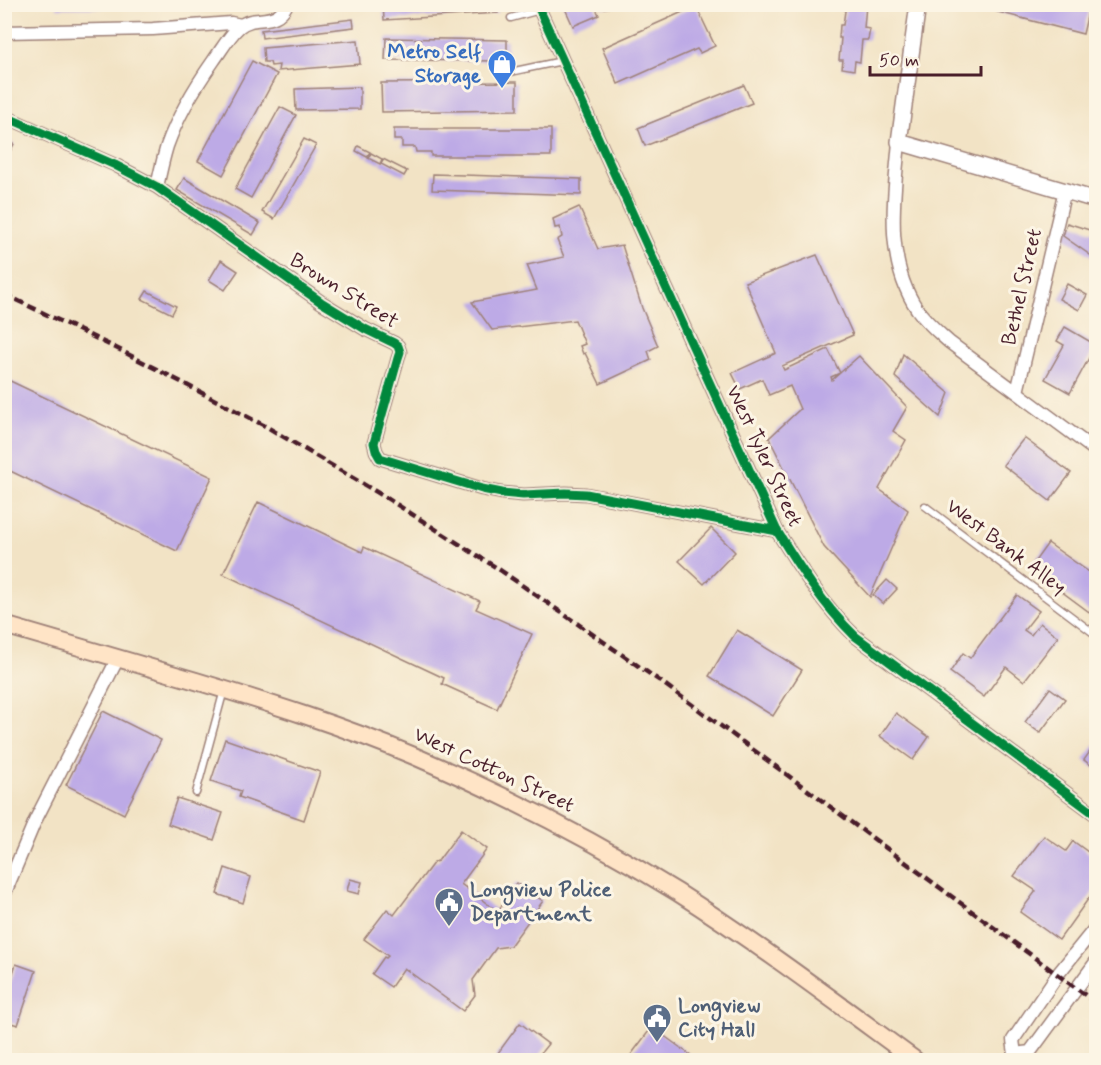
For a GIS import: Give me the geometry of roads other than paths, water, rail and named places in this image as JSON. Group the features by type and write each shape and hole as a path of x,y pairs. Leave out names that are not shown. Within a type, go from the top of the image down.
{"main road":[{"name":"West Cotton Street","path":"4,625 312,718 401,751 478,785 619,857 765,952 915,1060"}],"street":[{"path":"157,187 167,146 187,101 232,35 248,21 276,17 287,4"},
{"path":"918,4 899,141 893,228 894,246 909,293 916,308 936,331 1096,451"},
{"name":"West Tyler Street","path":"538,7 777,531 821,599 855,636 1096,814"},
{"path":"4,32 153,29 231,22 241,25"},
{"name":"Brown Street","path":"4,116 115,165 157,187 321,302 398,346 400,352 374,443 381,458 502,493 586,494 777,531"},
{"path":"899,141 1096,200"},
{"name":"Bethel Street","path":"1017,392 1065,190"},
{"path":"4,895 35,821 118,658"},
{"path":"1096,927 1058,975 1013,1040 1013,1057 1030,1052 1096,963"}],"lane":[{"path":"511,18 538,7"},
{"path":"510,72 563,60"},
{"name":"West Bank Alley","path":"925,506 1096,635"},
{"path":"196,793 224,690"}],"railway":[{"path":"4,294 120,350 267,427 385,497 500,570 660,681 1096,1003"}],"place":[{"name":"Metro Self Storage","path":"502,90"},
{"name":"Longview Police Department","path":"449,928"},
{"name":"Longview City Hall","path":"657,1044"}]}
